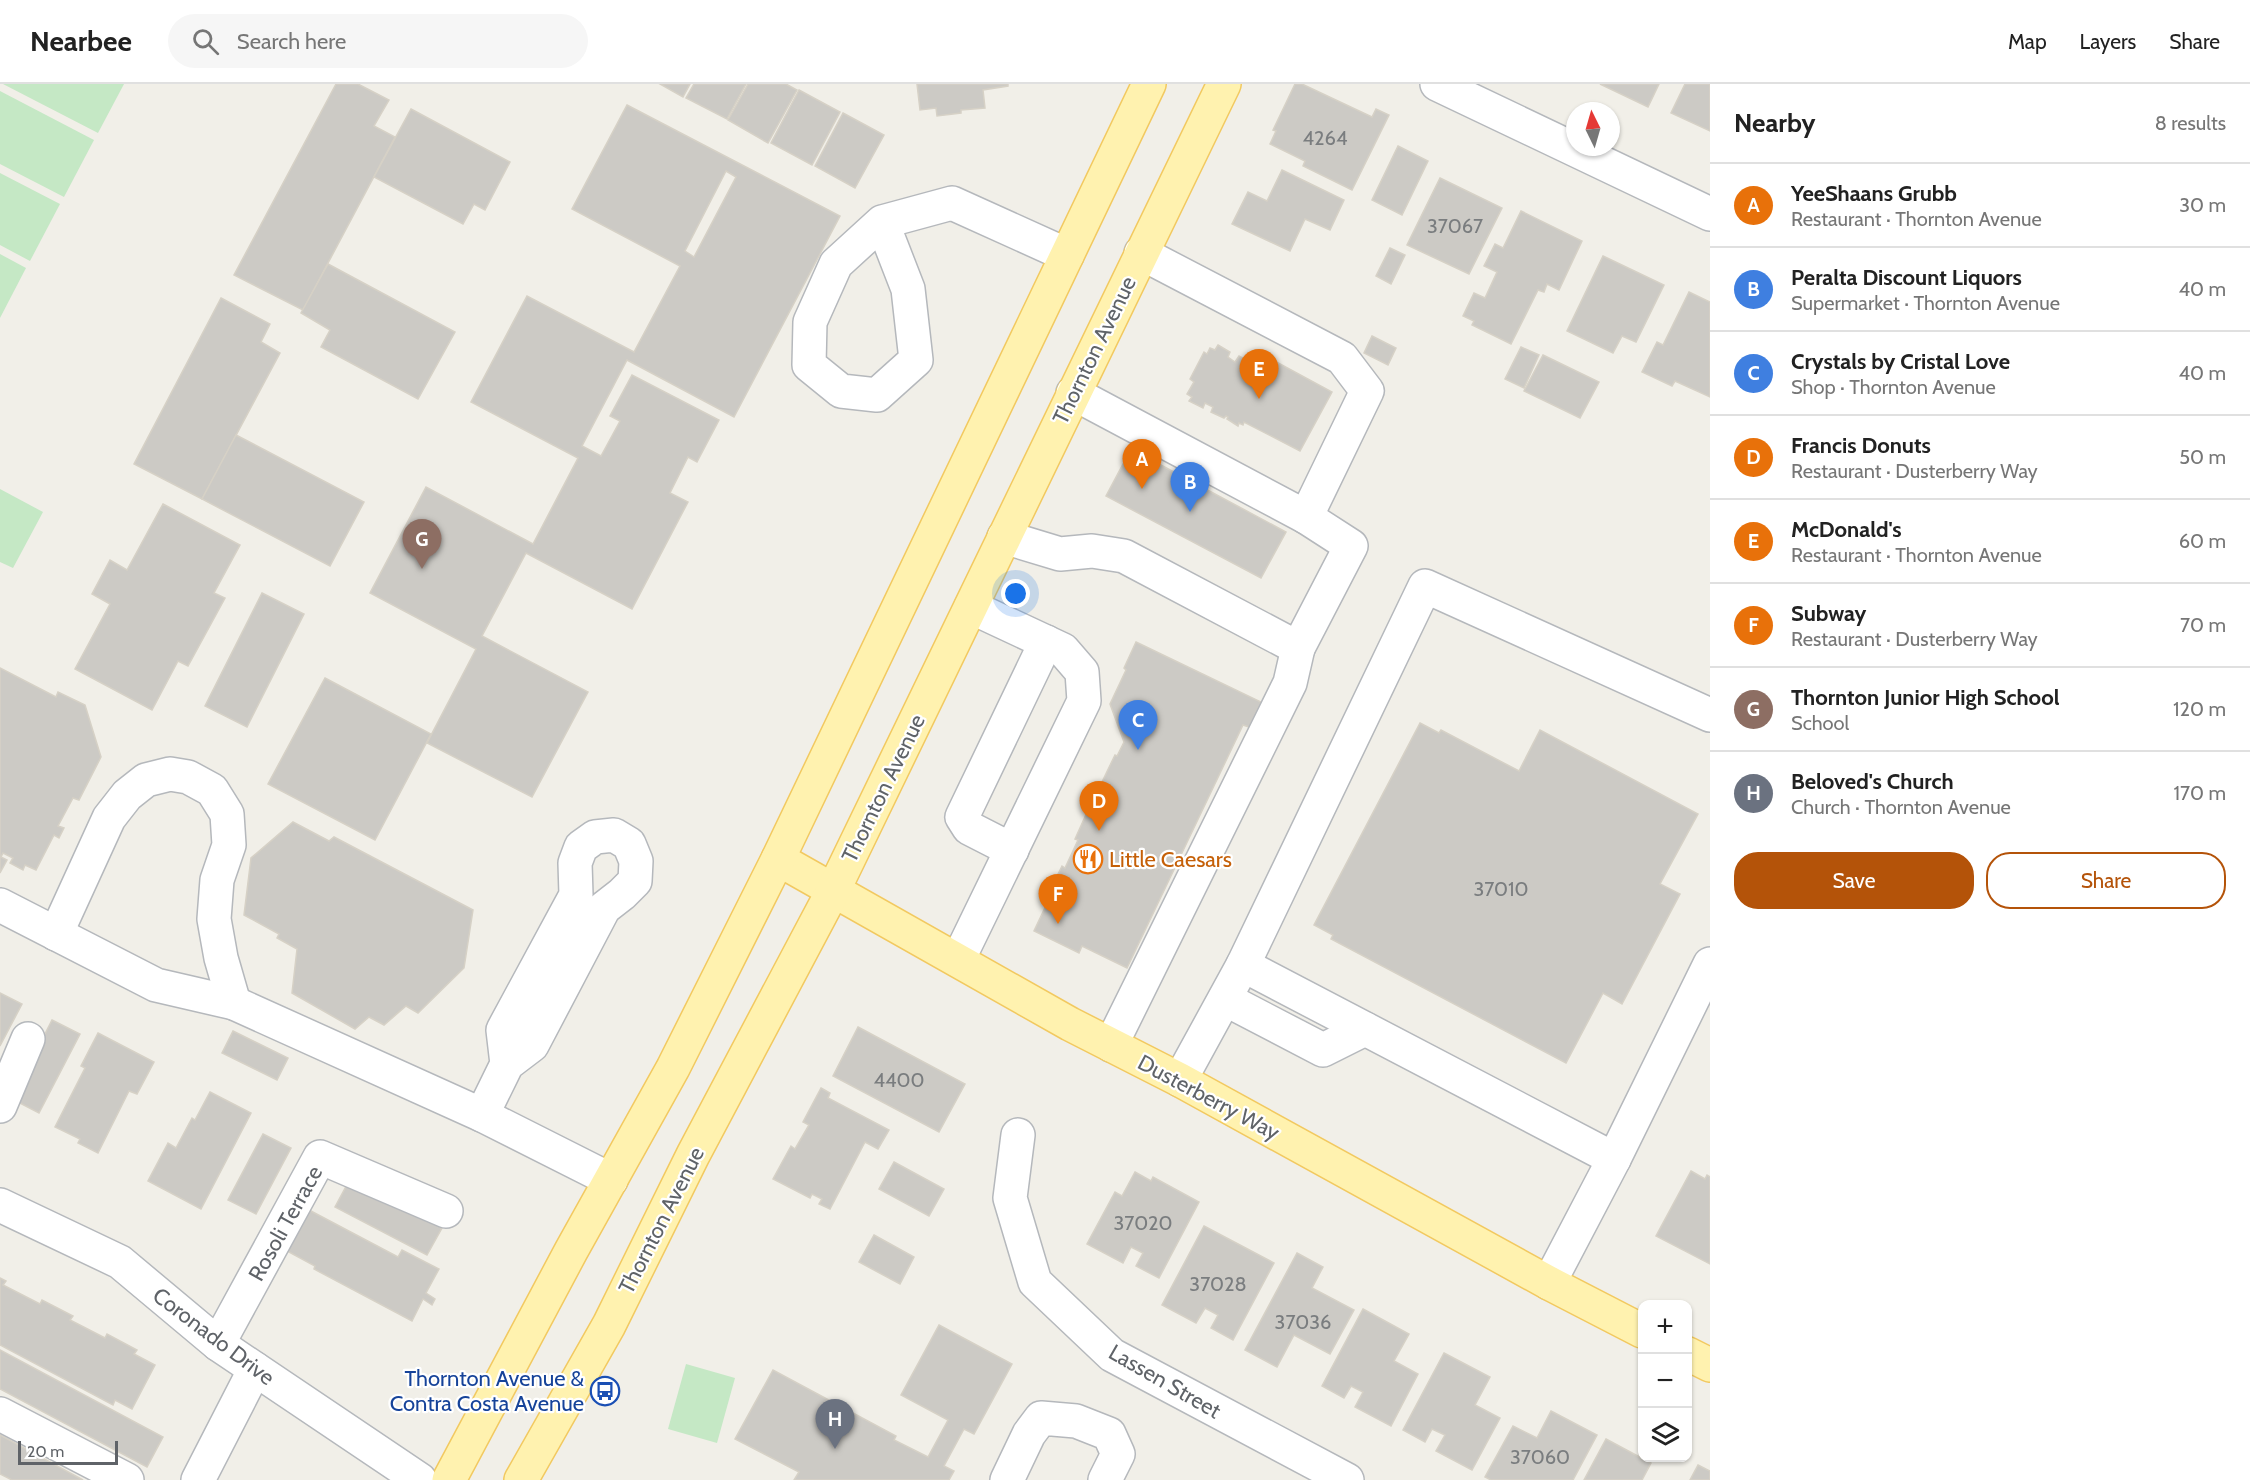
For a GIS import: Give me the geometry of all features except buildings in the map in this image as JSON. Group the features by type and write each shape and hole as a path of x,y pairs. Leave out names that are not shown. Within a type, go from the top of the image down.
{"main road":[{"path":"449,1480 673,1068 778,859 1149,84"},
{"name":"Thornton Avenue","path":"521,1480 609,1325 693,1155 834,889 1224,84"},
{"name":"Dusterberry Way","path":"778,859 1070,1024 1180,1080 1549,1283 1638,1329"},
{"path":"1692,1356 1710,1365"}],"street":[{"path":"1437,84 1710,214"},
{"path":"882,222 908,288 916,360 877,395 841,391 809,365 810,322 836,264 882,222 952,203 1067,255"},
{"path":"1141,253 1342,358 1367,392 1306,517"},
{"path":"1073,393 1306,517 1351,546 1298,648 1290,683 1111,1045"},
{"path":"1004,537 1060,554 1092,551 1124,556 1298,648"},
{"path":"1180,1080 1244,965 1425,586 1710,715"},
{"path":"958,960 1084,701 1082,672 1064,650 971,606"},
{"path":"1012,850 969,828 962,817 1046,642"},
{"path":"56,934 109,818 127,795 146,780 170,774 188,777 212,790 227,814 229,845 217,880 214,920 221,958 234,1003"},
{"path":"482,1115 507,1064 532,1045 604,908 635,881 636,861 629,844 614,835 595,837 581,847 575,863 576,895 503,1030 507,1064"},
{"path":"0,905 156,985 234,1003 482,1115 611,1180"},
{"path":"1549,1283 1614,1159 1710,964"},
{"path":"1244,965 1614,1159"},
{"path":"1225,999 1323,1050 1365,1029"},
{"path":"0,1106 28,1039"},
{"name":"Lassen Street","path":"1018,1135 1010,1198 1035,1282 1112,1355 1347,1480"},
{"name":"Rosoli Terrace","path":"218,1344 320,1157 446,1211"},
{"name":"Coronado Drive","path":"0,1205 120,1262 218,1344 420,1480"},
{"path":"198,1480 255,1369"},
{"path":"0,1414 128,1480"},
{"path":"1007,1480 1029,1434 1041,1418 1076,1421 1109,1434 1118,1454 1104,1480"}],"green space":[{"path":"3,84 124,84 98,133"},
{"path":"0,91 94,140 64,197 0,164"},
{"path":"0,173 60,204 30,261 0,245"},
{"path":"0,254 26,268 0,318"},
{"path":"0,489 43,512 13,568 0,562"},
{"path":"686,1364 735,1378 717,1443 668,1429"}],"place":[{"name":"McDonald's","path":"1259,399"},
{"name":"YeeShaans Grubb","path":"1142,489"},
{"name":"Peralta Discount Liquors","path":"1190,512"},
{"name":"Thornton Junior High School","path":"422,569"},
{"name":"Crystals by Cristal Love","path":"1138,750"},
{"name":"Francis Donuts","path":"1099,831"},
{"name":"Little Caesars","path":"1088,859"},
{"name":"Subway","path":"1058,924"},
{"name":"Thornton Avenue & Contra Costa Avenue","path":"605,1391"},
{"name":"Beloved's Church","path":"835,1449"}]}
